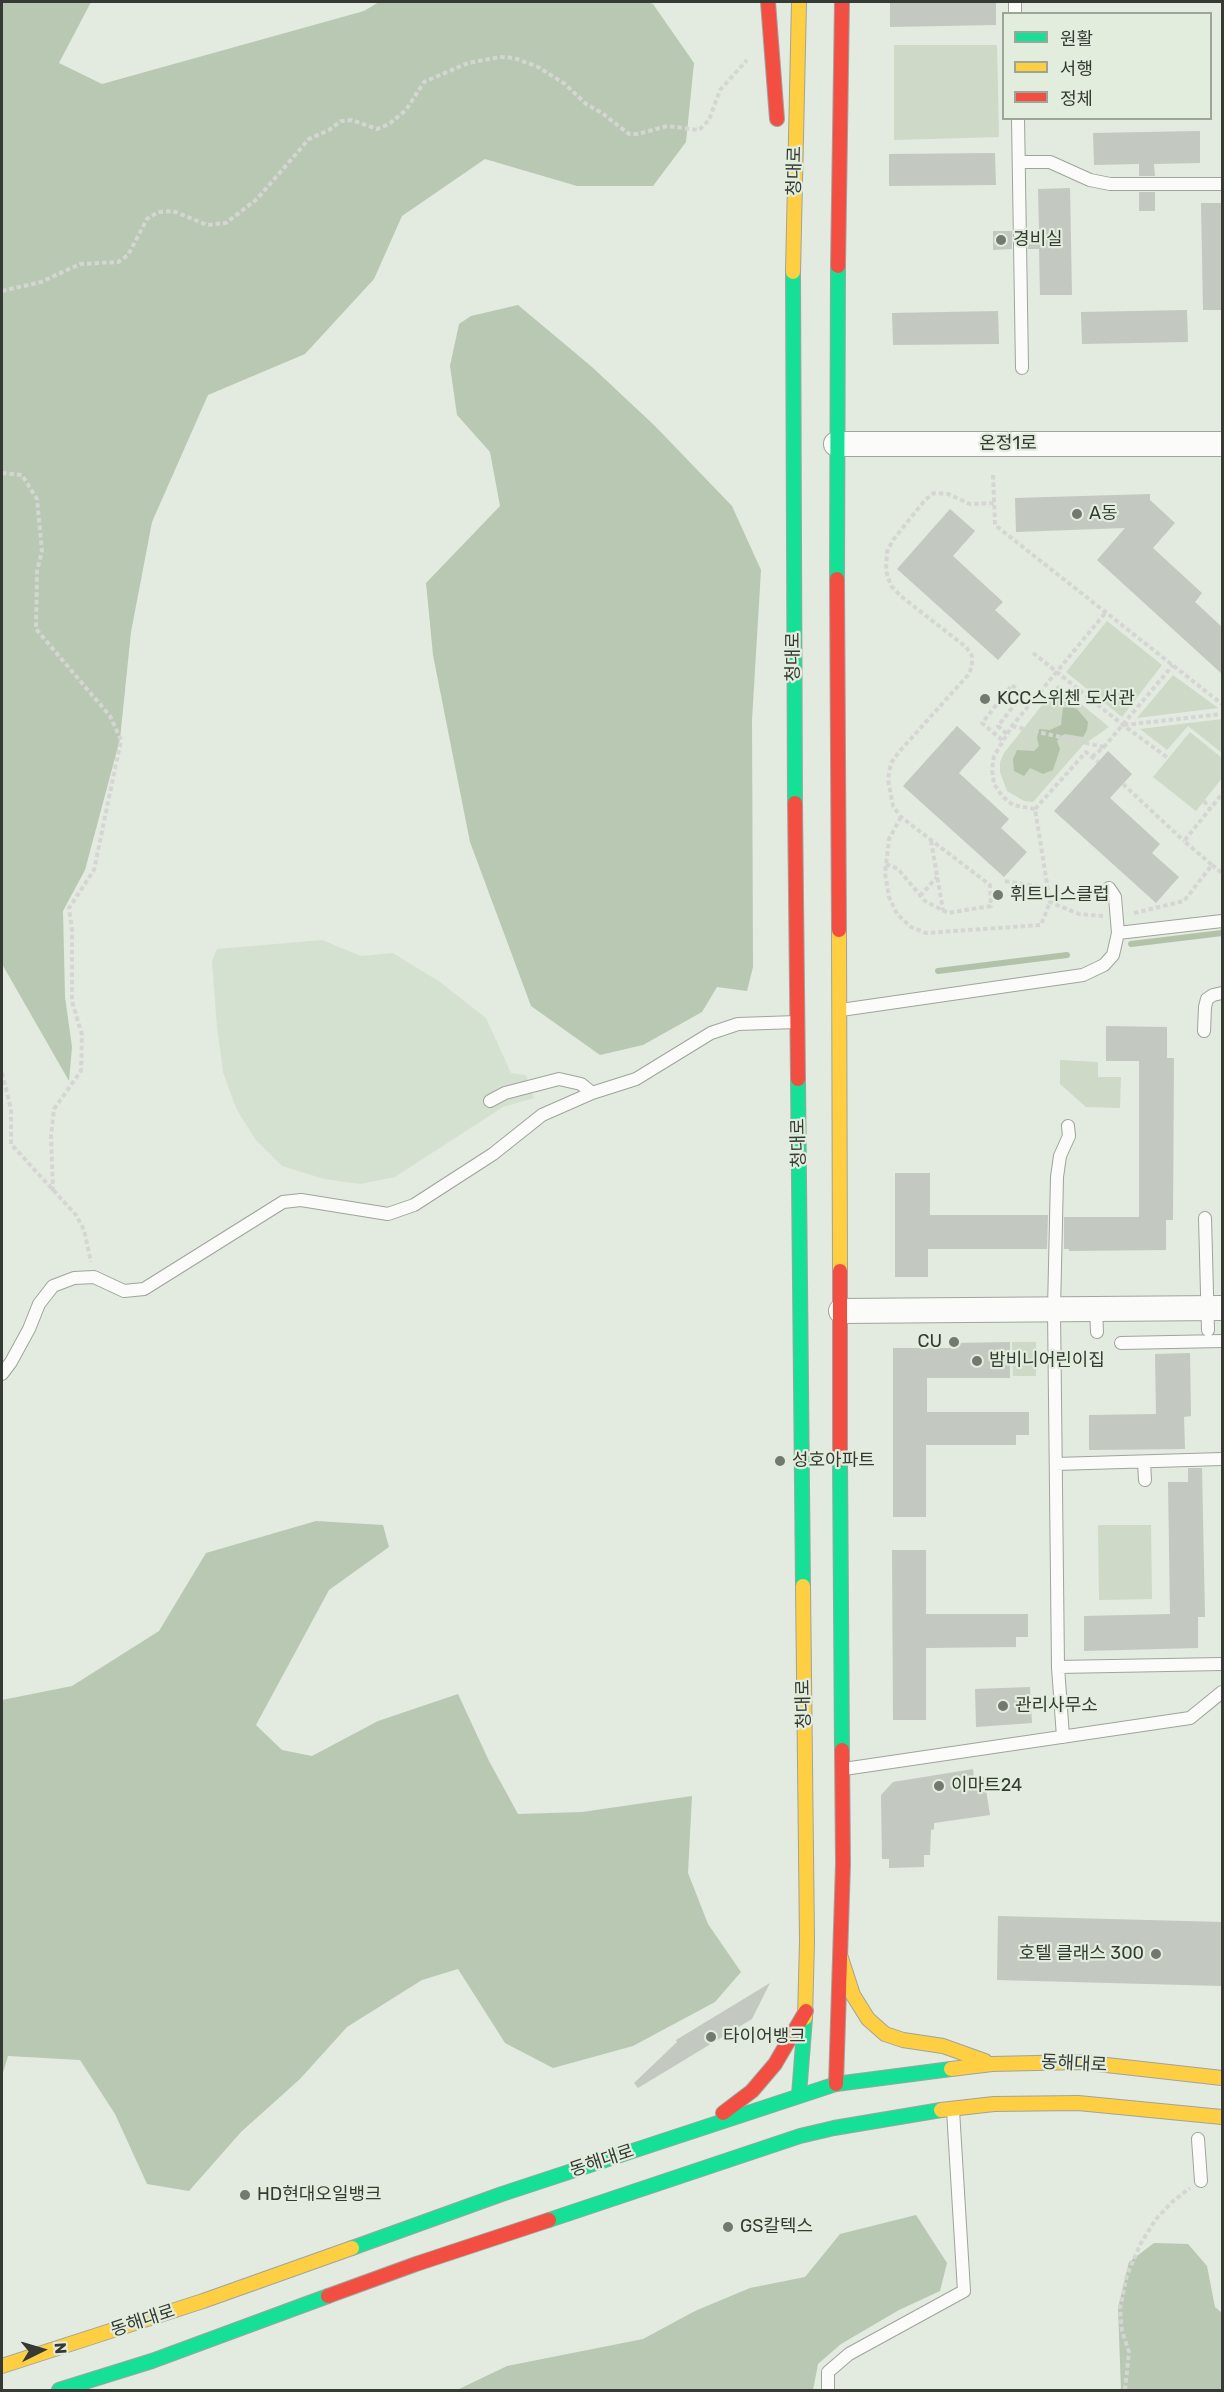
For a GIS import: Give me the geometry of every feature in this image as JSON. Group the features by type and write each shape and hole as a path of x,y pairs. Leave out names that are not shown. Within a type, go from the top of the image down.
{"street":[{"path":"768,2 778,131"},
{"name":"청대로","path":"799,2 793,257 793,369 799,444 797,1022 819,1312 840,1515 843,1769 841,1958 835,2090"},
{"name":"청대로","path":"800,2126 799,2095 806,2011 815,1773 819,1312 840,1010 830,444 842,2"},
{"path":"781,178 793,369"},
{"name":"온정1로","path":"830,444 1222,444"},
{"path":"819,1312 1053,1310 1096,1321 1213,1315"},
{"path":"815,1773 843,1769"},
{"path":"841,1958 853,1995 868,2019 885,2034 903,2040 943,2046 992,2064"},
{"path":"706,2126 752,2091 760,2082 775,2064 806,2011"},
{"name":"동해대로","path":"2,2366 202,2301 502,2194 799,2095 992,2064 1080,2062 1222,2078"},
{"path":"59,2391 152,2361 800,2126 994,2104 1078,2103 1222,2117"}],"lane":[{"path":"1018,120 1022,368"},
{"path":"1019,162 1050,162 1090,180 1110,184 1222,184"},
{"path":"840,1010 1083,975 1104,965 1113,955 1118,933 1115,897 1109,888"},
{"path":"1118,933 1222,921"},
{"path":"1204,1031 1204,1007 1207,999 1222,993"},
{"path":"2,1374 29,1329 39,1304 53,1286 74,1278 94,1277 124,1291 144,1289 283,1203 302,1200 388,1214 414,1205 493,1154 542,1115 592,1093 636,1079 711,1033 738,1024 797,1022"},
{"path":"490,1101 505,1093 559,1079 581,1084 592,1093"},
{"path":"1063,1737 1058,1667 1053,1310 1056,1177 1060,1156 1069,1136 1068,1126"},
{"path":"1205,1218 1213,1315"},
{"path":"1121,1343 1222,1341"},
{"path":"1056,1464 1222,1459"},
{"path":"1144,1462 1145,1480"},
{"path":"1058,1667 1222,1664"},
{"path":"843,1769 1190,1718 1222,1692"},
{"path":"828,2391 828,2372 849,2354 963,2291 953,2108"},
{"path":"1198,2139 1201,2181"}],"path":[{"path":"2,291 42,282 80,264 118,262 128,255 147,219 158,212 173,211 207,225 226,223 257,199 309,140 341,121 352,120 377,129 389,124 406,110 424,82 468,63 500,57 514,58 538,67 565,84 586,104 602,113 628,134 638,134 667,126 699,130 709,120 720,90 772,35"},
{"path":"2,473 22,475 37,499 42,550 37,571 36,629 110,716 121,740 94,870 69,908 72,930 72,1001 82,1035 81,1071 54,1109 51,1136 53,1191"},
{"path":"993,475 995,525 1222,704"},
{"path":"886,864 898,869 920,896 948,913 991,906 990,885 901,817 893,806 888,778 891,764 899,752 968,675 972,666 972,656 966,647 891,586 886,571 887,552 893,540 918,508 934,493 948,494 970,504 994,503"},
{"path":"1035,809 1013,805 1002,796 994,784 992,770 994,756 1012,726 1106,612"},
{"path":"1034,653 1168,758"},
{"path":"1092,757 1104,747 1173,665"},
{"path":"1002,740 982,723 1012,685 1022,695 998,726 1007,734"},
{"path":"1123,725 1222,714"},
{"path":"1012,726 1104,747"},
{"path":"1035,809 1086,752 1098,762"},
{"path":"1122,784 1222,873"},
{"path":"1184,841 1222,794"},
{"path":"1204,801 1210,809"},
{"path":"901,817 889,839 885,873 888,897 897,914 911,927 926,933 1041,925 1050,902 1035,809"},
{"path":"931,840 943,910"},
{"path":"1050,902 1079,914 1117,917 1184,901 1212,865"},
{"path":"920,896 937,876"},
{"path":"1005,881 1048,888"},
{"path":"2,1073 11,1109 11,1144 76,1215 84,1230 94,1277"},
{"path":"1125,2391 1129,2352 1122,2331 1120,2308 1127,2275 1141,2243 1156,2219 1172,2202 1201,2181"}],"shaded area":[{"path":"2,2 91,2 59,63 102,84 364,11 379,2 647,2 653,4 694,63 686,142 653,186 577,186 485,159 402,216 374,279 305,354 208,395 152,522 131,632 120,739 85,870 63,911 65,997 72,1047 69,1081 2,964"},
{"path":"894,45 997,45 999,137 894,140"},
{"path":"518,305 592,367 655,426 732,506 761,570 752,720 753,967 747,991 717,987 702,1012 643,1045 600,1055 531,1006 470,842 433,655 426,583 500,506 490,452 457,415 450,366 459,324 471,316"},
{"path":"1107,621 1162,665 1122,717 1066,672"},
{"path":"1173,675 1218,708 1137,718"},
{"path":"1058,685 1109,727 1083,745 1033,802 1024,801 1007,791 1000,772 1000,762 1004,753"},
{"path":"1063,708 1077,709 1088,722 1083,737 1065,734 1061,736 1057,741 1060,749 1053,770 1043,774 1030,768 1024,776 1014,771 1013,759 1017,750 1034,751 1039,746 1037,738 1039,729 1050,730 1061,725"},
{"path":"1222,719 1222,753 1188,726 1167,750 1140,729"},
{"path":"1190,732 1222,758 1222,778 1196,811 1153,777"},
{"path":"322,940 361,956 393,953 440,982 486,1018 511,1073 526,1075 534,1098 503,1107 395,1177 360,1184 324,1179 282,1166 255,1139 236,1108 223,1072 212,961 217,949"},
{"path":"1060,1060 1098,1062 1098,1077 1121,1077 1120,1108 1086,1107 1060,1084"},
{"path":"1012,1342 1036,1342 1036,1376 1013,1376"},
{"path":"316,1521 383,1525 389,1547 329,1590 256,1725 282,1750 312,1756 378,1721 458,1694 489,1761 518,1814 582,1812 692,1796 688,1873 708,1924 741,1972 715,2002 633,2046 553,2068 505,2043 458,1969 422,1980 347,2027 300,2079 241,2132 189,2191 147,2184 115,2114 80,2060 8,2056 2,2076 2,1700 72,1686 159,1631 206,1553"},
{"path":"1098,1525 1151,1525 1152,1599 1099,1600"},
{"path":"916,2215 947,2263 940,2291 899,2310 841,2344 818,2364 813,2390 457,2390 507,2366 643,2339 695,2311 750,2288 805,2277 840,2234"},
{"path":"1154,2243 1188,2244 1207,2266 1215,2307 1222,2313 1222,2390 1121,2390 1118,2308 1129,2262"}],"building":[{"path":"890,2 996,2 996,25 890,27"},
{"path":"1200,131 1200,163 1154,164 1155,176 1139,176 1139,164 1094,165 1093,133"},
{"path":"995,153 996,185 889,186 889,154"},
{"path":"1070,188 1072,295 1040,295 1039,249 1028,249 1028,231 1039,230 1038,189"},
{"path":"1139,192 1155,192 1155,211 1139,211"},
{"path":"1201,203 1222,203 1222,310 1203,310"},
{"name":"경비실","path":"993,231 1012,231 1012,249 993,250"},
{"path":"1187,310 1188,342 1082,344 1081,312"},
{"path":"998,311 999,344 893,345 892,313"},
{"path":"1150,494 1150,500 1175,523 1153,548 1202,593 1195,602 1222,627 1222,674 1097,560 1125,528 1016,532 1015,498"},
{"path":"950,509 975,531 953,556 1003,602 995,610 1021,634 998,660 897,569"},
{"path":"957,726 981,748 959,773 1009,819 1001,828 1027,852 1004,877 903,786"},
{"path":"1108,751 1132,774 1110,798 1160,844 1152,853 1179,877 1156,903 1054,811"},
{"path":"1106,1026 1167,1027 1167,1058 1174,1058 1173,1220 1166,1220 1166,1250 1069,1251 1069,1249 1064,1249 1064,1217 1139,1217 1139,1061 1106,1061"},
{"path":"895,1173 930,1173 930,1215 1048,1215 1047,1249 928,1249 928,1277 895,1277"},
{"path":"1010,1342 1010,1378 927,1378 927,1412 1029,1412 1029,1435 1016,1435 1016,1445 926,1445 926,1517 893,1517 893,1348 950,1348 950,1343"},
{"path":"1190,1353 1191,1416 1184,1417 1185,1449 1089,1450 1089,1415 1156,1414 1155,1354"},
{"path":"1188,1468 1202,1468 1205,1617 1198,1617 1198,1648 1084,1651 1084,1616 1170,1614 1168,1482 1188,1482"},
{"path":"892,1550 926,1550 926,1614 1028,1614 1028,1637 1016,1637 1016,1647 926,1648 926,1720 893,1720"},
{"name":"관리사무소","path":"1030,1687 1032,1723 976,1727 975,1689"},
{"path":"973,1769 974,1779 984,1777 990,1815 934,1823 934,1829 931,1830 930,1855 924,1855 924,1867 889,1868 889,1859 882,1859 881,1795 893,1782"},
{"path":"998,1916 1222,1922 1222,1986 997,1980"},
{"path":"770,1983 752,2019 638,2088 634,2083 677,2042 676,2040"}],"waterway":[{"path":"1131,944 1222,933"},
{"path":"938,971 1067,955"}],"traffic: fast":[{"path":"837,579 838,266"},
{"path":"793,272 795,803"},
{"path":"798,1079 803,1586"},
{"path":"840,1460 842,1750"},
{"path":"799,2095 805,2018"},
{"path":"352,2248 502,2194 836,2084 951,2069"},
{"path":"549,2220 800,2136 941,2110"},
{"path":"59,2390 152,2361 328,2296"}],"traffic: slow":[{"path":"793,272 799,2"},
{"path":"839,930 840,1271"},
{"path":"803,1586 807,1941 805,2018"},
{"path":"841,1958 853,1995 868,2019 885,2034 903,2040 943,2046 985,2061"},
{"path":"951,2069 992,2064 1080,2062 1222,2078"},
{"path":"941,2110 994,2104 1078,2103 1222,2117"},
{"path":"2,2366 203,2301 352,2248"}],"traffic: jam":[{"path":"768,2 777,119"},
{"path":"838,266 842,2"},
{"path":"837,579 839,930"},
{"path":"795,803 798,1079"},
{"path":"840,1271 840,1460"},
{"path":"836,2084 843,1864 842,1750"},
{"path":"723,2113 752,2091 775,2064 806,2011"},
{"path":"328,2296 549,2220"}],"place":[{"name":"경비실","path":"1001,240"},
{"name":"A동","path":"1077,514"},
{"name":"KCC스위첸 도서관","path":"985,699"},
{"name":"휘트니스클럽","path":"998,895"},
{"name":"CU","path":"954,1342"},
{"name":"밤비니어린이집","path":"977,1361"},
{"name":"성호아파트","path":"780,1461"},
{"name":"관리사무소","path":"1003,1706"},
{"name":"이마트24","path":"939,1786"},
{"name":"호텔 클래스 300","path":"1156,1954"},
{"name":"타이어뱅크","path":"711,2037"},
{"name":"HD현대오일뱅크","path":"245,2195"},
{"name":"GS칼텍스","path":"728,2227"}]}
